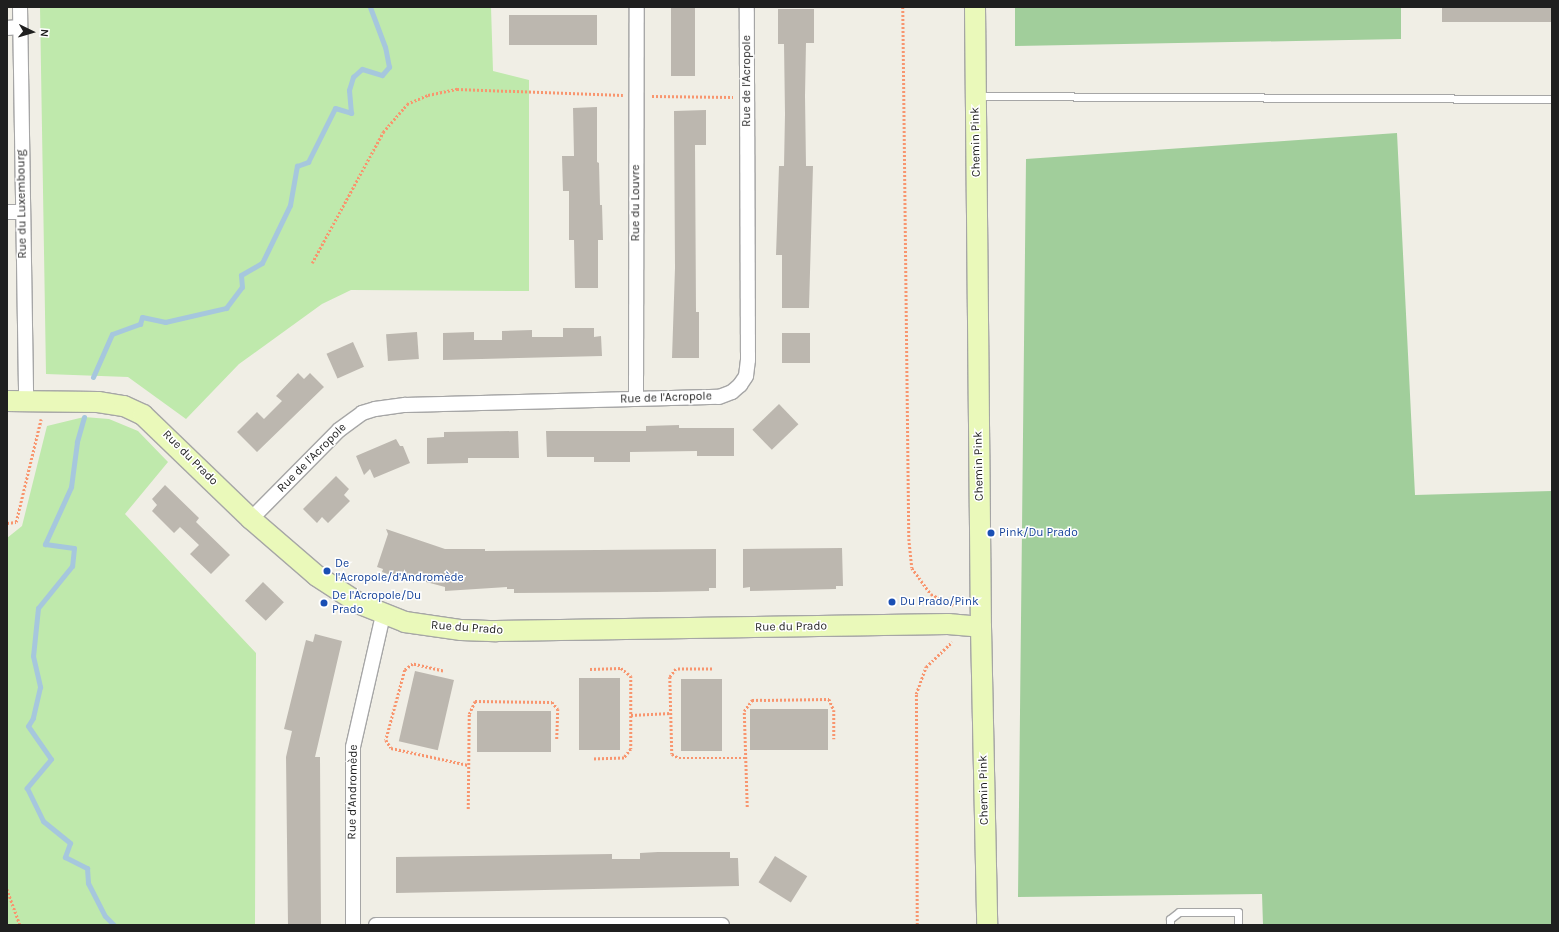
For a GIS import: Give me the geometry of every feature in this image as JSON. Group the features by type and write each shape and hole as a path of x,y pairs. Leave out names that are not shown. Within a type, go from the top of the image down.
{"street":[{"name":"Rue du Luxembourg","path":"20,7 14,28 22,212 25,401"},
{"name":"Rue du Louvre","path":"636,399 637,7"},
{"name":"Rue de l'Acropole","path":"251,519 339,430 362,413 375,409 405,405 719,397 732,392 746,376 748,360 747,7"},
{"name":"Chemin Pink","path":"975,7 981,627 987,925"},
{"path":"7,212 22,212"},
{"name":"Rue du Prado","path":"25,401 98,402 124,406 143,415 161,429 251,519 317,576 360,604 383,615 412,624 461,630 496,631 948,624 981,627"},
{"name":"Rue d'Andromède","path":"353,925 353,747 383,615"},
{"path":"376,925 722,925"}],"lane":[{"path":"976,96 1552,99"},
{"path":"1170,925 1170,919 1180,912 1238,912 1238,925"}],"path":[{"path":"904,7 909,539 912,568 931,594 953,605"},
{"path":"312,263 383,132 407,104 428,95 457,89 636,96 747,97"},
{"path":"7,523 16,522 18,516 42,416 25,401"},
{"path":"917,925 916,694 926,667 953,640"},
{"path":"443,671 413,664 405,670 386,740 391,748 468,765"},
{"path":"590,669 621,668 631,676 631,749 624,758 592,759"},
{"path":"712,669 676,670 670,677 672,754 679,758 746,758"},
{"path":"747,807 744,711 752,700 829,699 834,710 834,738"},
{"path":"468,810 468,714 475,701 552,702 558,709 557,740"},
{"path":"631,715 671,713"},
{"path":"7,889 20,925"}],"green space":[{"path":"40,7 491,7 493,71 529,80 529,291 351,290 322,304 239,364 186,419 128,377 46,374"},
{"path":"1015,7 1401,7 1401,39 1015,46"},
{"path":"1397,133 1415,495 1552,491 1552,925 1263,925 1262,894 1018,897 1026,159"},
{"path":"84,417 109,419 138,431 168,462 125,514 256,653 255,925 7,925 7,538 22,526 47,426"}],"building":[{"path":"671,7 695,7 695,76 671,76"},
{"path":"1442,7 1552,7 1552,22 1442,22"},
{"path":"778,9 814,9 814,43 806,43 805,96 806,166 813,166 809,308 782,308 782,255 776,255 779,166 784,166 785,114 784,44 778,44"},
{"path":"509,15 597,15 597,45 509,45"},
{"path":"597,107 597,162 599,163 603,240 598,240 598,288 575,288 574,240 569,240 569,191 563,191 562,156 574,156 573,108"},
{"path":"706,110 706,145 695,145 696,312 699,312 699,358 672,358 675,268 674,111"},
{"path":"563,328 594,328 594,337 601,336 602,356 443,360 443,333 474,332 474,340 502,340 502,331 532,330 532,337 563,337"},
{"path":"417,332 419,359 388,361 386,334"},
{"path":"782,333 810,333 810,363 782,363"},
{"path":"353,342 364,367 337,378 327,354"},
{"path":"298,373 304,379 310,373 324,387 257,452 237,432 257,412 264,419 282,401 276,396"},
{"path":"779,404 798,424 772,450 752,430"},
{"path":"679,425 679,428 734,428 734,456 697,456 697,451 630,452 630,462 594,462 594,457 547,457 546,431 646,431 646,426"},
{"path":"518,431 519,458 468,458 468,463 427,464 427,438 444,437 444,432"},
{"path":"396,439 400,446 403,446 410,463 374,478 370,469 364,475 356,456"},
{"path":"336,476 349,489 344,495 350,501 328,523 322,517 317,523 303,509"},
{"path":"165,485 199,518 196,522 230,555 211,574 190,554 199,545 180,527 174,533 152,511 157,505 152,499"},
{"path":"386,529 445,549 485,549 485,551 716,549 716,588 709,588 709,591 656,592 514,593 514,589 507,589 507,587 445,591 445,587 415,579 414,583 382,572 383,569 377,567 388,534"},
{"path":"842,548 843,586 836,586 836,589 750,591 750,587 743,588 743,549"},
{"path":"263,582 284,602 266,621 245,601"},
{"path":"315,634 342,641 315,757 320,757 321,925 288,925 286,757 292,731 284,729 306,640 313,642"},
{"path":"415,671 454,680 438,750 399,741"},
{"path":"579,678 620,678 620,750 579,750"},
{"path":"681,679 722,679 722,751 681,751"},
{"path":"750,709 828,709 828,750 750,750"},
{"path":"477,711 551,711 551,752 477,752"},
{"path":"730,852 730,858 738,858 739,886 396,893 396,857 612,854 612,859 640,859 640,853"},
{"path":"775,856 807,876 791,902 759,882"}],"waterway":[{"path":"93,377 112,334 140,324 142,317 165,322 226,308 242,287 241,275 262,263 290,205 297,166 308,162 335,108 351,113 349,90 353,77 362,69 382,75 389,67 385,47 370,7"},
{"path":"84,417 77,442 71,487 45,544 74,548 72,566 38,608 33,656 40,687 33,718 28,726 51,759 27,788 43,821 70,843 65,857 87,868 88,883 105,916 114,925"}],"place":[{"name":"Pink/Du Prado","path":"991,533"},
{"name":"De l'Acropole/d'Andromède","path":"327,571"},
{"name":"Du Prado/Pink","path":"892,602"},
{"name":"De l'Acropole/Du Prado","path":"324,603"}]}
